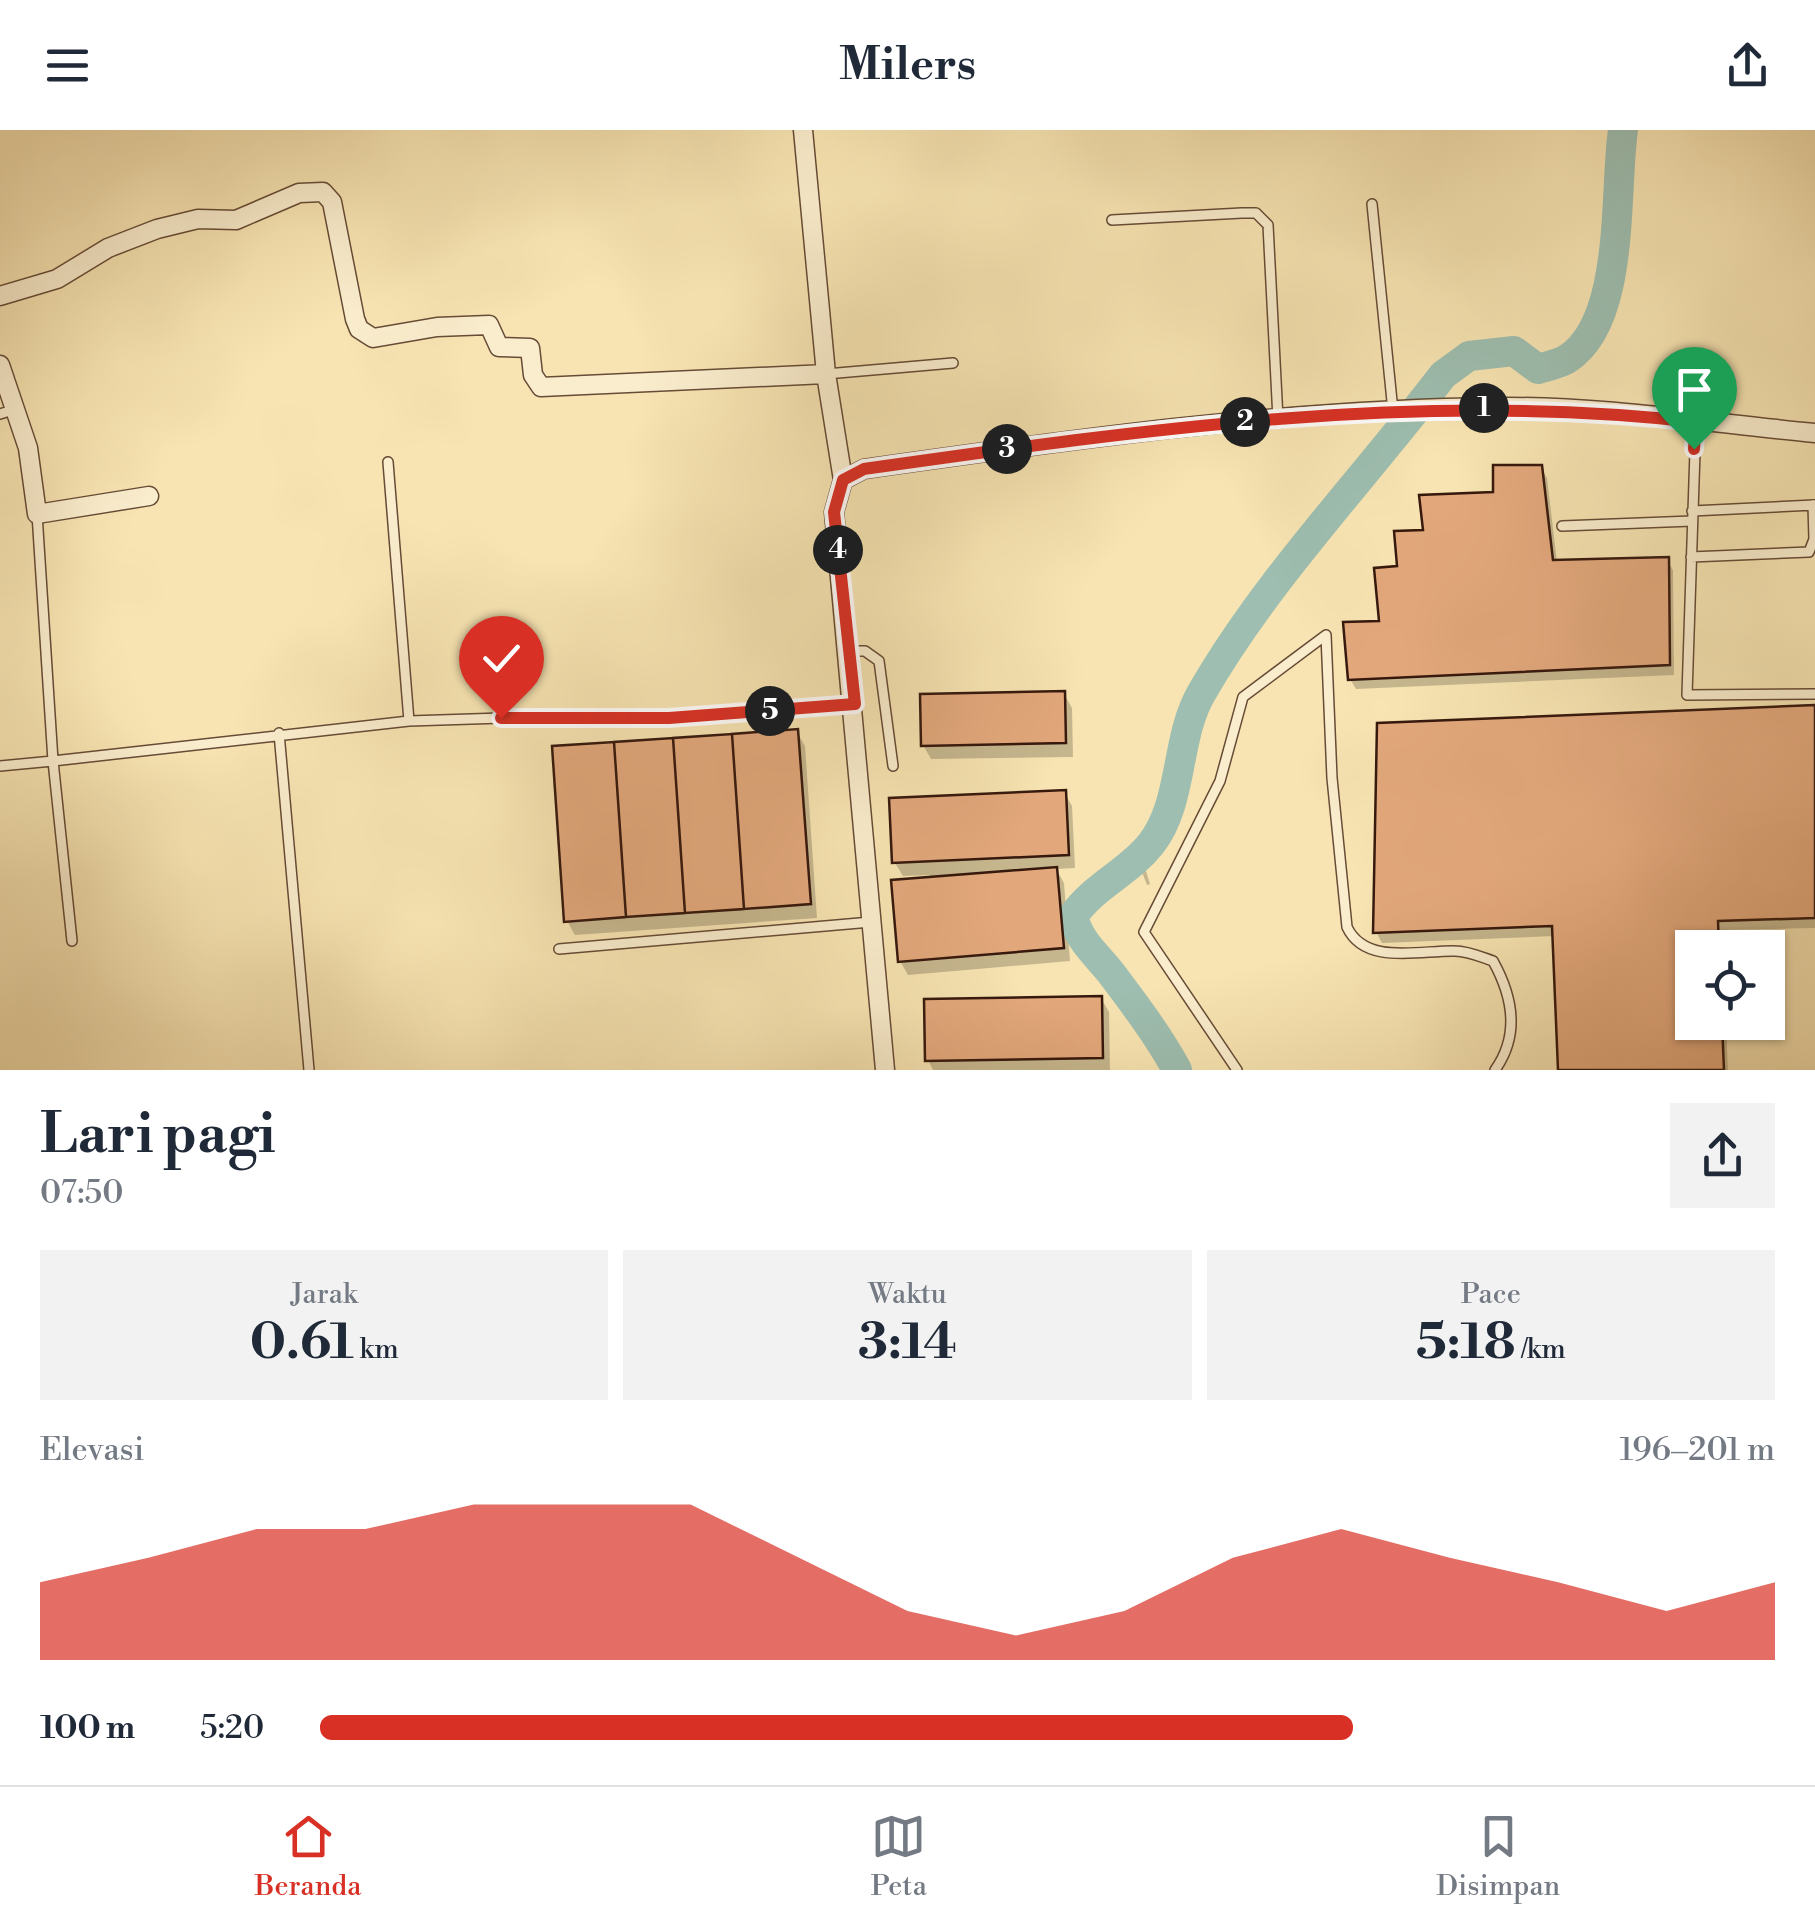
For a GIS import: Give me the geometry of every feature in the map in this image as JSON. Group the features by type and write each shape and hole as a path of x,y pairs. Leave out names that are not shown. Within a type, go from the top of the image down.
{"street":[{"path":"803,130 826,374 843,480 834,512 855,704 884,1070"},
{"path":"0,296 57,279 108,248 157,229 198,219 236,220 299,192 324,192 332,202 355,319 359,329 373,338 437,327 488,325 499,347 530,348 536,385 553,388 826,374"},
{"path":"0,365 8,412 28,448 38,514 149,496"},
{"path":"843,480 864,469 1048,443 1278,419 1400,411 1500,407 1815,434"}],"lane":[{"path":"1372,204 1400,411"},
{"path":"1112,220 1242,212 1256,214 1268,225 1278,419"},
{"path":"826,374 953,363"},
{"path":"1696,422 1686,695 1815,694"},
{"path":"388,462 409,721"},
{"path":"1562,526 1814,505 1814,540 1809,552 1691,556"},
{"path":"38,514 53,761 72,941"},
{"path":"1237,1070 1144,932 1220,780 1244,697 1326,636 1332,778 1348,927 1361,945 1395,954 1460,950 1493,961 1512,1015 1510,1046 1495,1070"},
{"path":"849,651 865,650 879,661 892,766"},
{"path":"0,766 409,721 593,715 669,718 855,704"},
{"path":"278,733 309,1070"},
{"path":"559,948 874,922"}],"building":[{"path":"1493,465 1542,465 1553,560 1669,557 1670,665 1348,680 1343,622 1379,621 1374,568 1397,566 1394,531 1423,530 1419,495 1493,492"},
{"path":"1065,691 1066,743 921,746 920,694"},
{"path":"1815,705 1815,918 1718,921 1718,930 1675,930 1675,1040 1723,1040 1724,1070 1558,1070 1552,926 1373,933 1377,723"},
{"path":"798,729 811,904 744,909 732,734"},
{"path":"732,734 744,909 685,913 673,738"},
{"path":"673,738 685,913 626,917 614,742"},
{"path":"614,742 626,917 564,922 552,746"},
{"path":"1066,790 1069,855 892,863 889,798"},
{"path":"1057,867 1064,948 898,962 891,880"},
{"path":"1102,996 1103,1058 925,1061 924,999"}],"waterway":[{"path":"1177,1070 1111,973 1083,940 1073,916 1151,844 1169,809 1193,710 1228,650 1286,569 1443,375 1469,356 1514,351 1538,369 1567,359 1586,341 1599,316 1614,254 1623,130"}],"route":[{"path":"501,718 669,718 855,704 834,512 843,480 864,469 1190,427 1500,407 1696,422 1694,449"}]}
